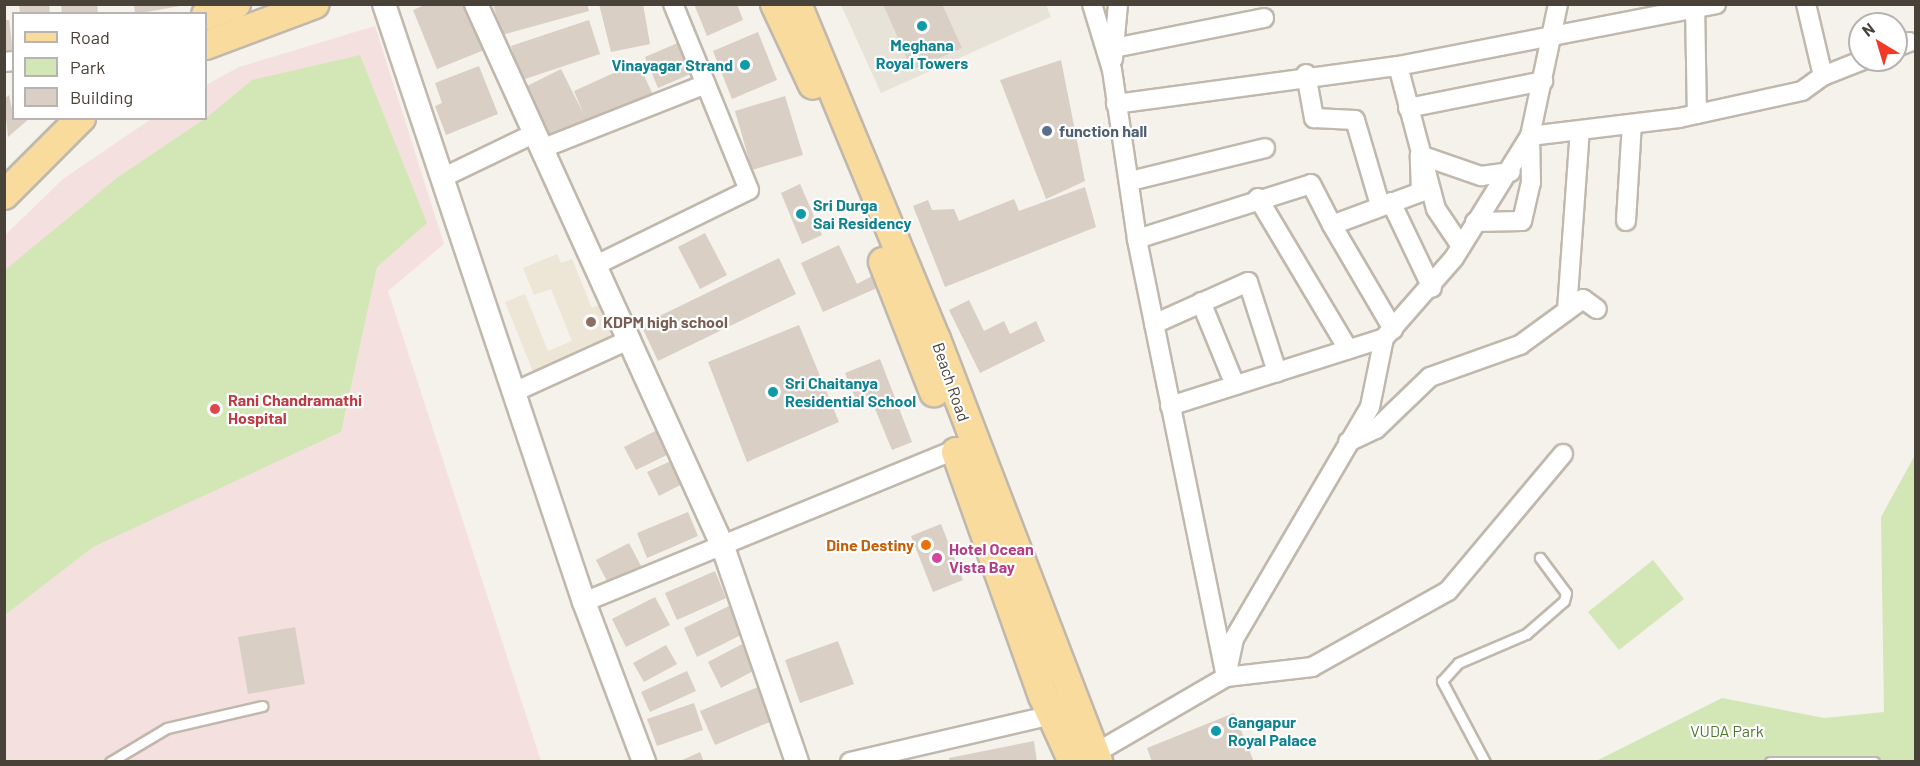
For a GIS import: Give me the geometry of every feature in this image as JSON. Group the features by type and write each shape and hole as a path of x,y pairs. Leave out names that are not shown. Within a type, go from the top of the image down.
{"main road":[{"path":"207,26 236,4"},
{"path":"207,26 315,4"},
{"name":"Beach Road","path":"775,4 800,51 955,450 1043,696 1086,760"},
{"name":"Beach Road","path":"798,4 936,339 1086,760"},
{"path":"4,167 51,120"},
{"path":"4,195 79,120"}],"street":[{"path":"384,4 446,176 514,392 584,602 644,762"},
{"path":"476,4 537,141 631,339 723,547 797,762"},
{"path":"596,265 749,190 673,4"},
{"path":"1092,4 1112,70 1137,240 1226,677"},
{"path":"1112,70 1118,4"},
{"path":"1475,222 1522,221 1531,183 1530,136 1554,36 1558,4"},
{"path":"1116,104 1306,75 1398,66 1554,36 1639,12 1716,4"},
{"path":"1806,4 1823,76"},
{"path":"1696,6 1698,114"},
{"path":"1114,48 1264,18"},
{"path":"1398,66 1436,209 1461,246"},
{"path":"1530,136 1698,114 1802,91 1823,76 1848,66"},
{"path":"1306,75 1314,118 1355,120 1386,203 1432,288"},
{"path":"1408,108 1543,81"},
{"path":"446,176 537,141 706,84"},
{"path":"1626,221 1632,123"},
{"path":"1567,310 1580,130"},
{"path":"1170,406 1348,349 1388,333 1432,288 1511,172 1530,136"},
{"path":"1130,181 1265,148"},
{"path":"1332,225 1386,203 1421,192 1420,155"},
{"path":"1420,155 1481,176 1511,172"},
{"path":"1137,240 1258,198 1311,184 1388,333 1370,407 1234,639 1226,677"},
{"path":"1258,198 1348,349"},
{"path":"1154,324 1248,282 1277,372"},
{"path":"1348,442 1376,429 1430,377 1520,345 1583,299 1597,309"},
{"path":"1201,302 1235,385"},
{"path":"514,392 631,339"},
{"path":"584,602 723,547 955,450"},
{"path":"1086,760 1226,677 1312,667 1448,591 1563,454"},
{"path":"850,762 1040,717"}],"lane":[{"path":"1485,762 1442,681 1458,663 1526,634 1564,601 1566,593 1540,558"},
{"path":"110,762 167,728 262,706"},
{"path":"1770,762 1874,762"}],"shaded area":[{"path":"841,5 1046,5 1051,17 881,93"},
{"name":"Rani Chandramathi Hospital","path":"375,26 444,244 388,291 541,761 5,762 5,235 63,179 150,120 207,120 207,84 239,67"},
{"name":"KDPM high school","path":"557,254 561,263 572,259 592,308 609,301 623,336 534,374 505,302 525,294 548,351 572,341 551,289 534,295 523,268"}],"green space":[{"path":"360,55 427,223 377,267 341,432 93,547 5,615 5,270 118,177 203,120 207,120 207,117 252,80"},
{"name":"VUDA Park","path":"1915,455 1915,761 1594,762 1722,698 1824,718 1884,712 1881,517"},
{"path":"1653,560 1684,599 1619,650 1588,612"}],"building":[{"path":"19,4 49,4 50,12 20,12"},
{"path":"61,4 97,4 98,12 62,12"},
{"path":"134,4 179,4 180,6 146,12 135,12"},
{"path":"427,4 465,4 484,50 437,69 413,10"},
{"path":"493,4 587,4 589,11 502,35"},
{"path":"599,4 643,4 650,44 611,52"},
{"path":"694,4 737,4 743,20 707,36"},
{"name":"Meghana Royal Towers","path":"883,4 942,4 962,48 912,70"},
{"path":"4,20 9,20 12,52 4,53"},
{"path":"589,20 600,54 522,80 511,46"},
{"name":"Vinayagar Strand","path":"758,32 777,80 732,99 713,51"},
{"path":"680,42 693,73 658,88 645,57"},
{"name":"function hall","path":"1061,60 1085,181 1046,199 1000,80"},
{"path":"638,62 653,95 550,138 525,87 561,69 584,115 574,91"},
{"path":"479,66 498,114 446,135 435,106 442,103 435,83"},
{"path":"9,95 12,120 28,120 8,137 4,99"},
{"path":"785,96 803,155 752,170 735,111"},
{"name":"Sri Durga Sai Residency","path":"800,184 822,235 802,244 781,193"},
{"path":"1085,187 1096,227 945,287 913,206 928,200 932,210 954,209 959,221 1014,199 1019,211"},
{"path":"705,233 727,275 700,289 678,247"},
{"path":"839,245 857,284 872,276 877,288 823,312 801,263"},
{"path":"779,258 796,294 658,361 641,325"},
{"path":"969,300 984,331 1004,321 1010,334 1036,321 1045,341 980,373 949,310"},
{"name":"Sri Chaitanya Residential School","path":"799,325 839,422 747,462 708,362"},
{"path":"880,359 912,442 892,450 870,397 857,402 845,373"},
{"path":"659,429 671,453 636,470 624,447"},
{"path":"677,458 688,481 659,496 647,472"},
{"path":"688,512 698,536 647,558 637,533"},
{"name":"Hotel Ocean Vista Bay","path":"941,524 963,580 933,592 911,536"},
{"path":"629,543 642,568 609,585 596,560"},
{"path":"715,571 726,598 677,620 665,593"},
{"path":"655,597 670,625 626,647 612,619"},
{"path":"731,605 745,633 697,657 684,628"},
{"path":"295,627 305,684 248,694 238,637"},
{"path":"748,641 761,667 721,688 708,662"},
{"path":"838,641 854,684 800,703 785,660"},
{"path":"666,645 677,664 644,682 633,663"},
{"path":"687,671 696,691 650,712 641,692"},
{"path":"758,687 772,721 715,745 700,711"},
{"path":"694,703 703,730 657,746 647,719"},
{"name":"Gangapur Royal Palace","path":"1234,713 1254,762 1152,762 1147,748"},
{"path":"1034,741 1037,762 949,762 949,758"},
{"path":"700,752 704,762 678,762"}],"place":[{"name":"Meghana Royal Towers","path":"922,26"},
{"name":"Vinayagar Strand","path":"745,65"},
{"name":"function hall","path":"1047,131"},
{"name":"Sri Durga Sai Residency","path":"801,214"},
{"name":"KDPM high school","path":"591,322"},
{"name":"Sri Chaitanya Residential School","path":"773,392"},
{"name":"Rani Chandramathi Hospital","path":"215,409"},
{"name":"Dine Destiny","path":"926,545"},
{"name":"Hotel Ocean Vista Bay","path":"937,558"},
{"name":"Gangapur Royal Palace","path":"1216,731"}]}
